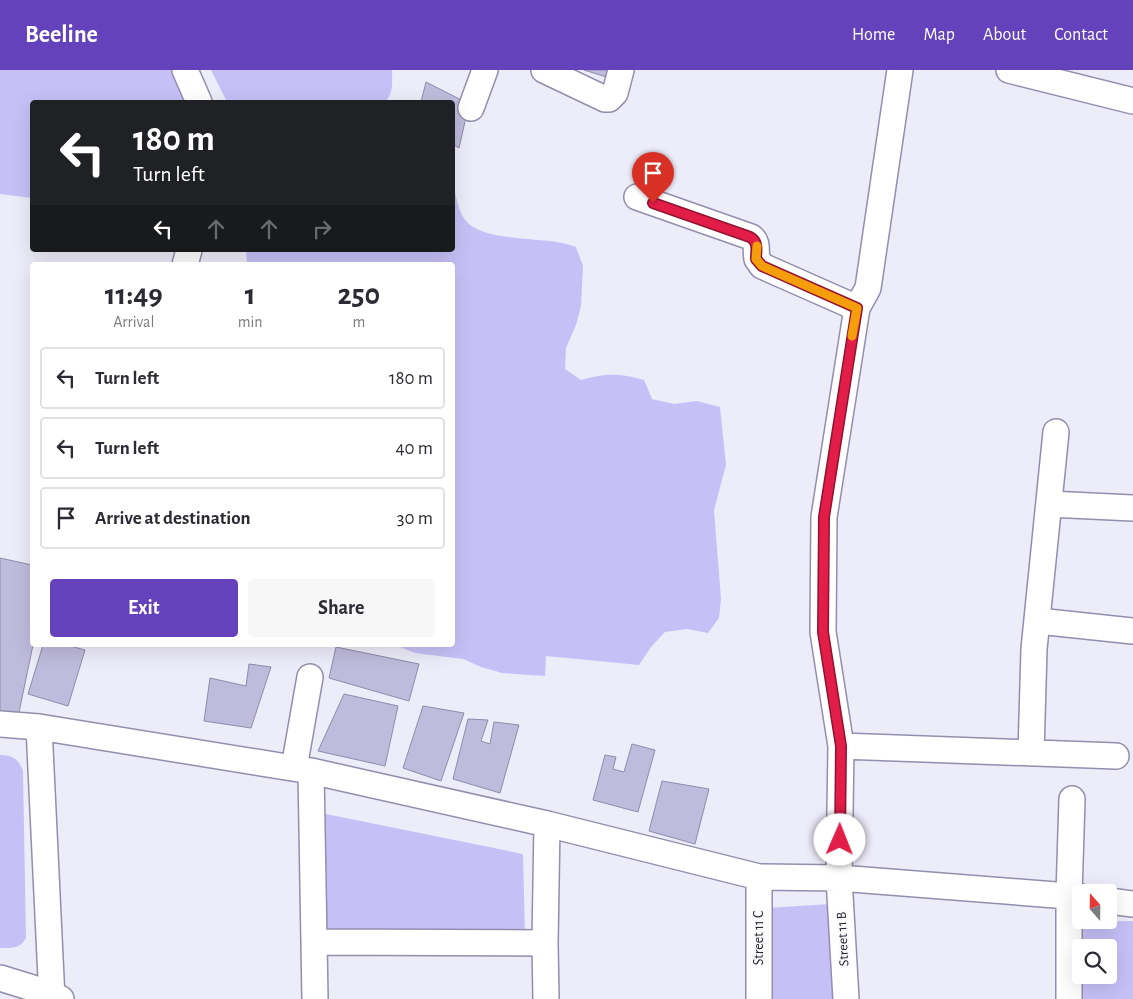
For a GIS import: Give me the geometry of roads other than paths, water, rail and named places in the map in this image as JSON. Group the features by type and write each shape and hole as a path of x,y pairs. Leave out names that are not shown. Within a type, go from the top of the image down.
{"street":[{"path":"184,70 198,100"},
{"path":"471,108 485,70"},
{"path":"544,70 605,100 609,99 615,92 621,70"},
{"name":"Street 11 B","path":"846,999 839,878 841,746 823,632 824,517 857,308 868,288 900,70"},
{"path":"1009,70 1133,101"},
{"path":"637,197 750,237 755,241 757,247 756,259 762,266 857,308"},
{"path":"1031,753 1034,649 1056,432"},
{"path":"1049,504 1133,508"},
{"path":"1038,620 1133,631"},
{"path":"310,677 302,769 314,942 315,999"},
{"path":"0,724 39,727 302,769 547,824 760,877 839,878 1072,896"},
{"path":"0,978 55,997 39,727"},
{"path":"841,746 1116,756"},
{"path":"1072,799 1075,884"},
{"path":"546,999 547,824"},
{"name":"Street 11 C","path":"759,999 760,877"},
{"path":"1118,902 1133,904"},
{"path":"1069,999 1073,929"},
{"path":"314,942 545,943"}]}
